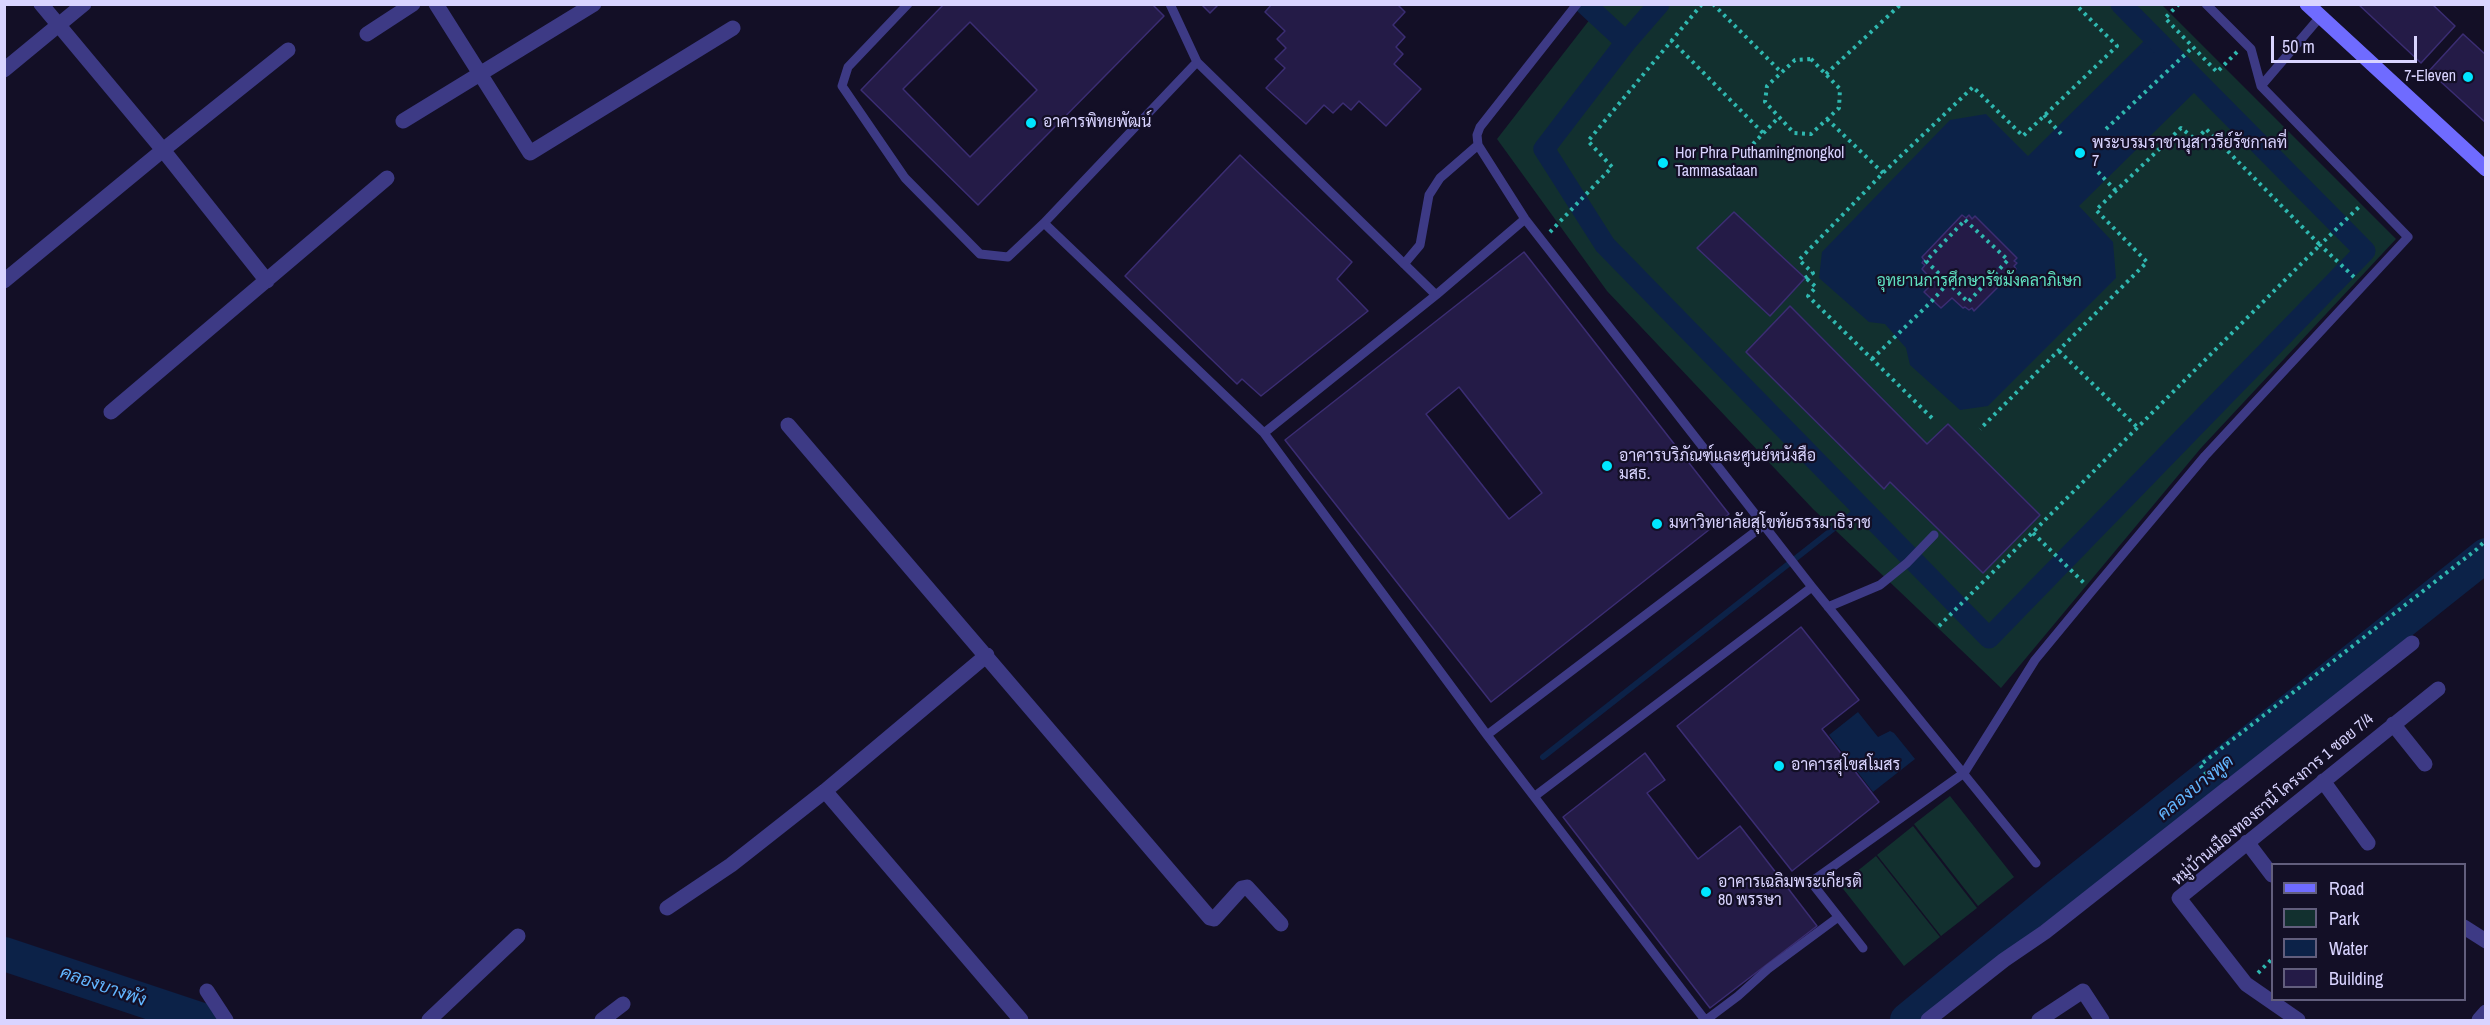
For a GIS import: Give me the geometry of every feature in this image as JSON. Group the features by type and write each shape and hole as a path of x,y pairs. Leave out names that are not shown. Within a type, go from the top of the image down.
{"street":[{"path":"41,4 163,150 267,280"},
{"path":"4,69 84,4"},
{"path":"367,34 413,4"},
{"path":"436,4 530,153 733,28"},
{"path":"403,121 594,4"},
{"path":"2307,4 2486,170"},
{"path":"4,280 288,50"},
{"path":"111,412 387,178"},
{"path":"788,425 1210,918 1214,919 1242,888 1247,887 1281,924"},
{"path":"1928,1020 2412,643"},
{"path":"667,908 731,866 825,791 987,655"},
{"name":"หมู่บ้านเมืองทองธานี โครงการ 1 ซอย 7/4","path":"2298,1020 2246,984 2179,897 2438,688"},
{"path":"2394,724 2425,764"},
{"path":"2323,781 2368,843"},
{"path":"825,791 1021,1020"},
{"path":"2247,842 2271,874"},
{"path":"2466,928 2486,941"},
{"path":"429,1020 518,936"},
{"path":"207,991 226,1020"},
{"path":"2039,1020 2083,991 2102,1020"},
{"path":"602,1020 623,1004"},
{"path":"2480,1020 2486,1012"}],"lane":[{"path":"908,4 848,67 842,86 905,178 980,254 1008,257 1044,223 1197,62"},
{"path":"1170,4 1197,62 1436,296"},
{"path":"1577,4 1480,127 1477,135 1478,145 1525,219 1812,587 2036,862"},
{"path":"1863,948 1837,918 1811,882 1964,773 2035,660 2092,591 2205,456 2408,237 2260,86 2251,50 2206,4"},
{"path":"2260,86 2320,17"},
{"path":"1404,264 1420,245 1429,195 1440,178 1478,145"},
{"path":"1264,433 1436,296 1525,219"},
{"path":"1044,223 1264,433 1487,735 1706,1020 1768,969 1837,918"},
{"path":"1487,735 1764,525"},
{"path":"1828,607 1880,585 1907,564 1934,536"},
{"path":"1535,796 1812,587"}],"path":[{"path":"1542,240 1612,167 1588,141 1702,4"},
{"path":"1826,74 1901,4"},
{"path":"1935,421 1808,296 1816,287 1806,278 1813,273 1799,260 1883,173 1973,87 2023,136 2117,46 2075,4"},
{"path":"2179,4 2165,18 2217,72 2245,44"},
{"path":"1714,5 1782,73"},
{"path":"1671,39 1762,133"},
{"path":"2106,129 2193,47"},
{"path":"1811,59 1840,89 1839,108 1811,134 1794,133 1766,102 1767,86 1782,73 1795,60 1811,59"},
{"path":"2044,115 2062,135"},
{"path":"1753,144 1779,117"},
{"path":"1827,119 1883,173"},
{"path":"1980,429 2147,262 2096,210 2181,128 2196,140 2206,129 2359,282"},
{"path":"2098,172 2116,191"},
{"path":"1939,626 2139,429 2355,210"},
{"path":"1965,220 2008,260 1968,302 1948,283 1926,261 1965,220"},
{"path":"1872,359 1948,283"},
{"path":"2059,351 2139,429"},
{"path":"2033,533 2073,572"},
{"path":"2200,765 2486,540"}],"green space":[{"name":"อุทยานการศึกษารัชมังคลาภิเษก","path":"1601,5 2162,5 2396,239 2201,448 2001,688 1813,509 1607,291 1497,139"},
{"path":"1950,796 2014,877 1978,906 1914,824"},
{"path":"1913,826 1977,908 1941,936 1877,855"},
{"path":"1876,856 1940,937 1904,966 1840,885"}],"water":[{"path":"2151,34 2202,85 2079,206 2113,242 2116,278 1988,406 1960,410 1910,365 1906,348 1885,324 1869,322 1819,278 1822,252 1950,120 1986,114 2028,156"},
{"path":"1858,712 1878,737 1890,731 1894,733 1915,759 1873,792 1829,735"}],"building":[{"name":"อาคารพิทยพัฒน์","path":"944,4 1152,4 1164,16 978,205 861,90","holes":["970,22 1037,90 970,157 903,89"]},
{"path":"1201,4 1219,4 1210,13"},
{"path":"1272,4 1397,4 1405,12 1393,25 1405,37 1396,47 1403,54 1394,64 1421,89 1386,126 1359,101 1351,110 1343,103 1333,113 1324,105 1306,124 1266,88 1285,68 1275,59 1286,48 1277,39 1285,31 1265,12"},
{"path":"2358,4 2432,4 2455,26 2421,63"},
{"path":"2463,34 2486,55 2486,123 2429,71"},
{"path":"1240,155 1352,262 1337,279 1368,311 1261,396 1242,379 1237,384 1125,276"},
{"path":"1734,212 1805,278 1770,316 1697,248"},
{"path":"1962,215 1966,218 1969,215 1972,219 1975,216 2017,258 2014,261 2017,263 2014,266 2016,269 1974,311 1972,308 1969,310 1963,308 1952,298 1941,308 1924,292 1934,282 1922,269 1925,265 1922,263 1924,260 1922,257"},
{"name":"อาคารบริภัณฑ์และศูนย์หนังสือ มสธ.","path":"1524,252 1729,514 1491,702 1285,440","holes":["1459,387 1542,493 1509,519 1426,414"]},
{"path":"1790,306 1927,444 1948,424 2040,515 1983,573 1890,482 1884,489 1746,352"},
{"name":"อาคารสุโขสโมสร","path":"1801,627 1859,700 1822,729 1879,802 1792,871 1677,726"},
{"name":"อาคารเฉลิมพระเกียรติ 80 พรรษา","path":"1645,753 1665,780 1647,793 1698,859 1740,826 1817,926 1710,1008 1563,817"}],"waterway":[{"path":"1585,4 1626,42"},
{"path":"1659,4 1626,42 1544,149 1605,245 1989,638 2365,251 2121,4"},
{"path":"1543,757 1861,507"},
{"name":"คลองบางพูด","path":"1907,1020 2055,898 2486,555"},
{"name":"คลองบางพัง","path":"4,954 202,1020"}],"place":[{"name":"7-Eleven","path":"2468,77"},
{"name":"อาคารพิทยพัฒน์","path":"1031,123"},
{"name":"พระบรมราชานุสาวรีย์รัชกาลที่ 7","path":"2080,153"},
{"name":"Hor Phra Puthamingmongkol Tammasataan","path":"1663,163"},
{"name":"อาคารบริภัณฑ์และศูนย์หนังสือ มสธ.","path":"1607,466"},
{"name":"มหาวิทยาลัยสุโขทัยธรรมาธิราช","path":"1657,524"},
{"name":"อาคารสุโขสโมสร","path":"1779,766"},
{"name":"อาคารเฉลิมพระเกียรติ 80 พรรษา","path":"1706,892"}]}
